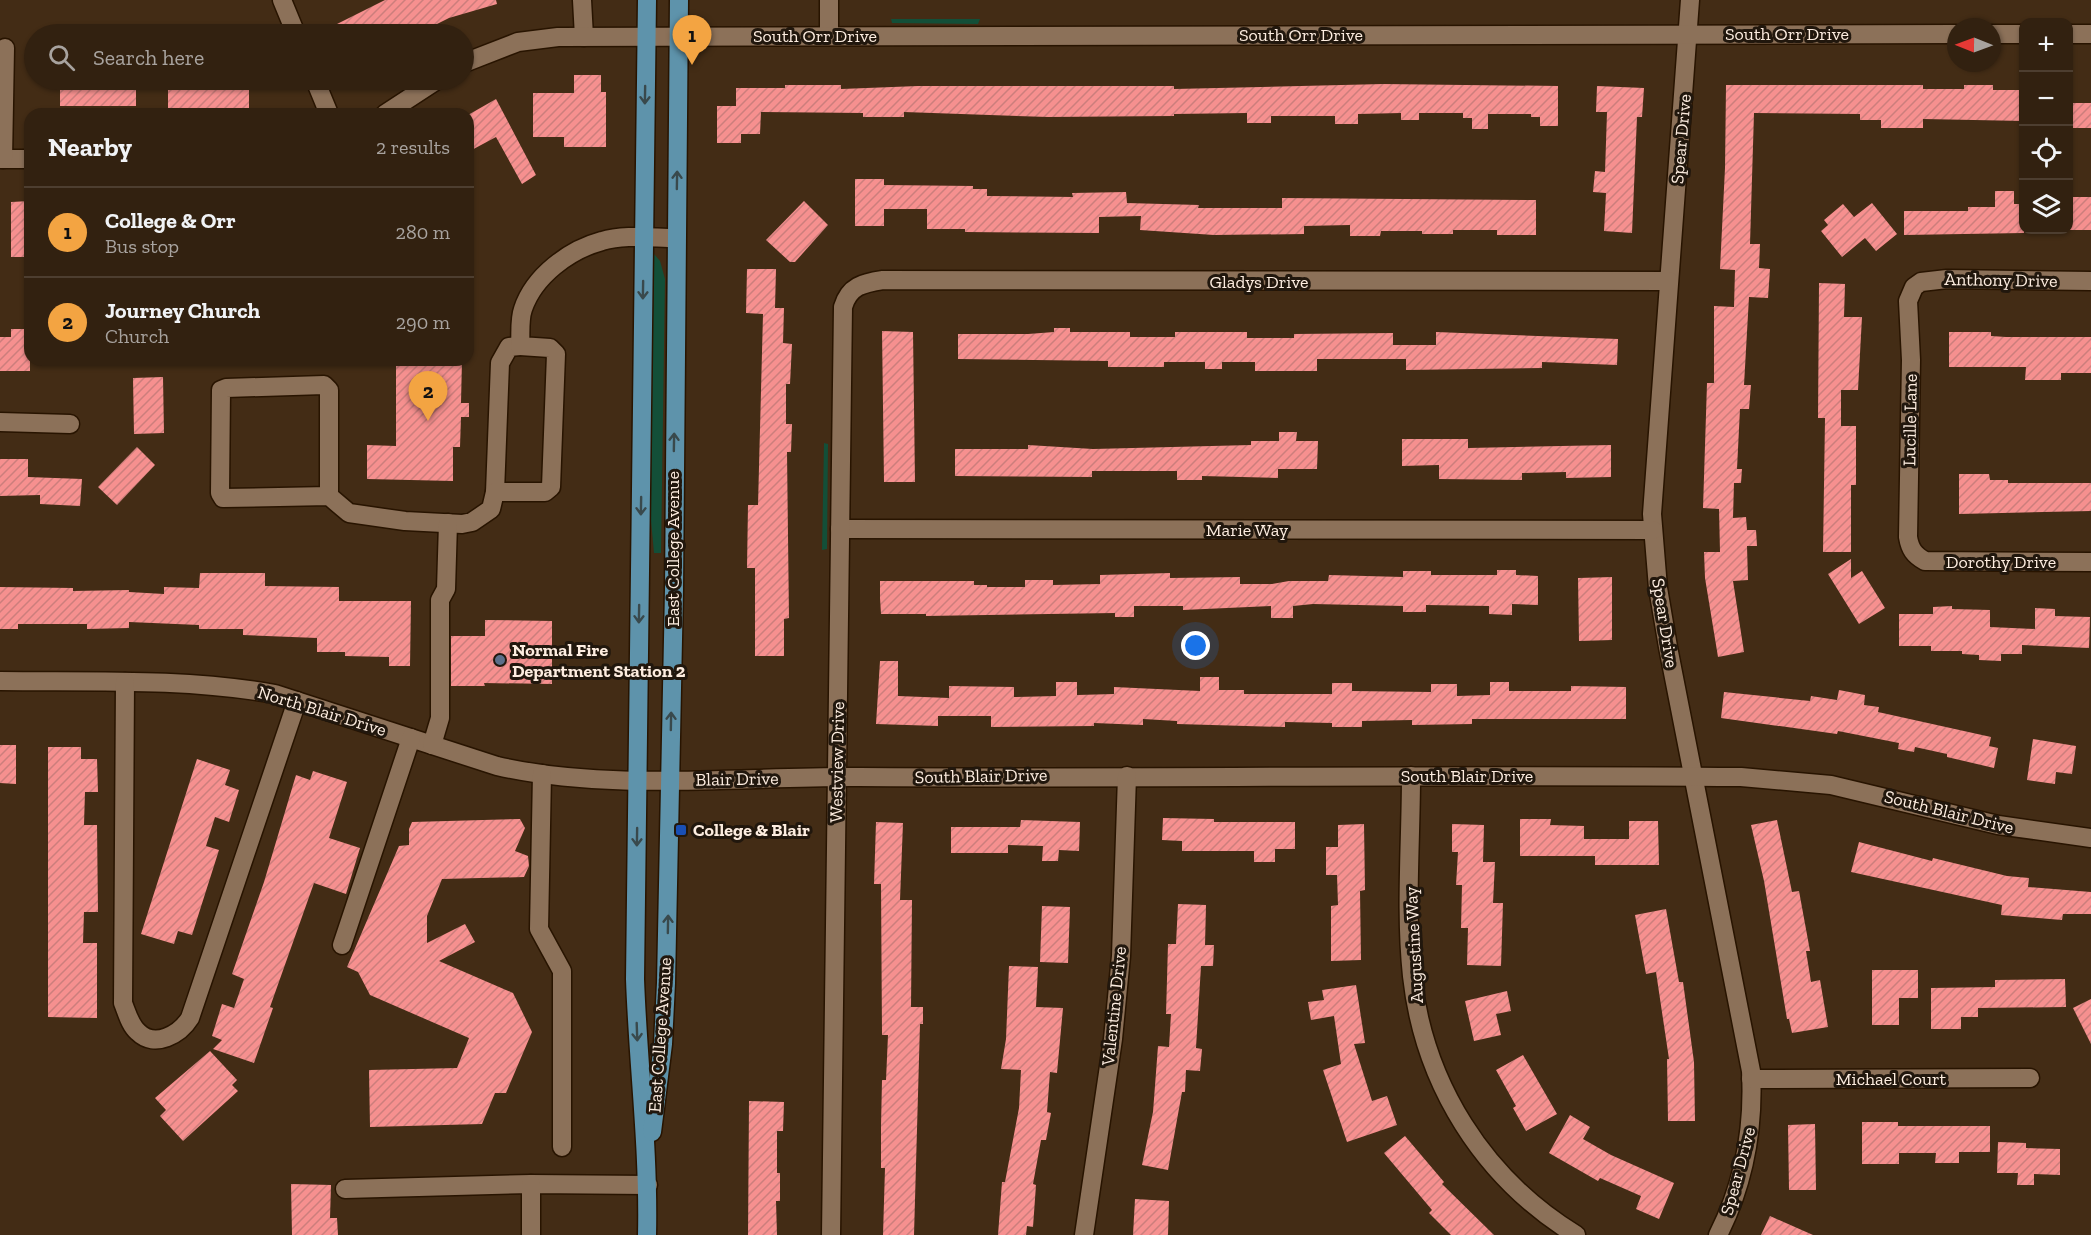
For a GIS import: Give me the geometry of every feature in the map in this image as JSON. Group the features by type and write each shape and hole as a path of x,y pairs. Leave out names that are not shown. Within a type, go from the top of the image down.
{"main road":[{"name":"East College Avenue","path":"647,0 635,979 638,1058 648,1177"},
{"name":"East College Avenue","path":"647,1235 648,1177 664,1024 670,779 679,0"}],"street":[{"path":"282,0 292,24"},
{"path":"582,0 584,37"},
{"path":"829,0 829,36"},
{"name":"Spear Drive","path":"1690,0 1653,477 1653,530 1668,647 1751,1079 1752,1116 1745,1158 1734,1197 1718,1235"},
{"path":"2073,34 2091,33"},
{"name":"South Orr Drive","path":"474,59 518,42 584,37 1947,34"},
{"path":"2001,34 2019,34"},
{"path":"4,48 1,159 24,159"},
{"path":"319,90 327,108"},
{"path":"394,108 422,90"},
{"path":"520,346 522,311 529,293 556,265 571,254 602,241 676,238"},
{"name":"Anthony Drive","path":"1914,287 1921,282 1947,279 2091,281"},
{"name":"Gladys Drive","path":"851,291 866,283 883,280 1668,281"},
{"name":"Lucille Lane","path":"1914,287 1908,301 1911,360 1908,537 1910,548 1914,553"},
{"name":"Westview Drive","path":"831,1235 843,307 851,291"},
{"path":"329,496 328,387 226,388 221,390 220,483 223,498 329,496 349,513 405,521 472,522 491,509 495,492 500,363 509,347 550,348 556,354 551,487 545,492 495,492"},
{"path":"0,422 70,424"},
{"path":"432,745 440,718 440,600 446,589 448,523"},
{"name":"Marie Way","path":"840,529 1653,530"},
{"name":"Dorothy Drive","path":"1914,553 1925,561 1941,562 2091,562"},
{"name":"North Blair Drive","path":"0,681 125,682 238,687 297,701 496,766 542,774 638,778"},
{"path":"125,682 123,1003 139,1034 149,1038 168,1038 183,1030 190,1018 297,701"},
{"path":"342,945 411,738"},
{"path":"542,774 539,929 562,971 562,1147"},
{"name":"Blair Drive","path":"638,778 837,776"},
{"name":"South Blair Drive","path":"837,776 1742,777 1831,785 1998,825 2091,838"},
{"name":"Valentine Drive","path":"1084,1235 1113,1039 1121,956 1127,776"},
{"name":"Augustine Way","path":"1411,776 1412,975 1419,1018 1433,1067 1460,1122 1485,1157 1512,1186 1549,1217 1576,1235"},
{"name":"Michael Court","path":"1751,1079 2030,1078"},
{"path":"345,1189 531,1184 648,1177"},
{"path":"531,1184 531,1235"}],"green space":[{"path":"891,19 980,19 978,24 892,23"},
{"path":"654,254 660,261 665,279 661,553 654,553 650,510"},
{"path":"824,443 828,444 827,549 822,550"}],"building":[{"path":"385,0 496,0 497,4 449,18 437,24 337,24"},
{"path":"574,75 601,75 601,92 606,92 606,147 564,147 564,137 533,137 533,93 574,93"},
{"path":"1383,84 1558,86 1558,126 1540,126 1540,117 1531,117 1531,114 1488,114 1488,129 1472,129 1472,118 1463,118 1463,113 1419,113 1419,120 1401,120 1401,113 1358,114 1358,124 1335,124 1335,116 1271,116 1271,123 1247,123 1247,113 1048,117 904,112 904,117 863,117 863,113 761,112 760,134 741,134 741,143 717,143 717,106 736,106 736,88 841,85 841,89 918,86 1174,86 1174,89"},
{"path":"1726,85 1923,85 1923,89 1964,89 1964,85 1993,85 1993,90 2019,90 2019,121 1923,119 1923,128 1881,128 1881,120 1860,120 1860,114 1754,113 1750,244 1760,244 1759,268 1770,269 1768,298 1749,297 1744,385 1751,385 1749,409 1740,409 1737,469 1742,469 1741,483 1734,483 1733,518 1746,517 1747,530 1756,530 1757,546 1747,546 1748,580 1733,581 1744,652 1718,657 1705,578 1704,552 1720,552 1719,509 1703,508 1707,383 1714,383 1714,306 1734,307 1735,270 1720,269"},
{"path":"1597,86 1644,88 1642,117 1637,117 1632,233 1604,231 1606,193 1593,192 1595,171 1605,172 1607,112 1596,112"},
{"path":"60,90 136,90 136,106 60,106"},
{"path":"168,90 249,90 249,108 168,108"},
{"path":"496,99 536,175 522,184 496,137 474,149 474,112"},
{"path":"2073,103 2091,103 2091,128 2073,128"},
{"path":"855,179 884,179 884,185 973,186 973,189 987,189 987,196 1073,197 1072,193 1126,192 1127,203 1199,205 1198,208 1282,208 1282,198 1536,200 1536,235 1497,235 1497,230 1453,230 1453,234 1381,231 1380,236 1350,236 1350,225 1304,226 1304,234 1214,235 1140,230 1141,216 1099,217 1099,233 965,232 965,229 927,229 927,209 884,209 884,226 855,226"},
{"path":"1995,191 2014,191 2014,204 2019,204 2019,233 1904,235 1904,211 1968,211 1968,207 1995,207"},
{"path":"2073,197 2091,197 2091,230 2073,230"},
{"path":"24,201 24,257 11,257 11,202"},
{"path":"804,201 828,225 795,262 790,262 766,240"},
{"path":"1872,203 1897,234 1876,251 1865,238 1842,257 1821,231 1828,225 1824,220 1843,204 1854,217"},
{"path":"747,269 776,269 775,308 784,308 783,343 792,344 790,384 786,384 786,424 792,424 791,452 787,452 789,618 784,619 784,656 755,656 755,568 747,568 748,505 758,505 763,314 746,313"},
{"path":"1819,283 1845,284 1844,317 1862,317 1858,390 1841,390 1841,426 1856,426 1856,485 1851,485 1851,552 1823,552 1825,418 1818,418"},
{"path":"1054,328 1070,328 1070,332 1130,332 1130,337 1175,337 1175,332 1247,332 1247,338 1294,338 1294,334 1393,333 1393,345 1436,345 1436,332 1618,339 1617,365 1542,362 1542,368 1406,370 1406,359 1317,359 1317,371 1255,371 1255,362 1222,362 1222,369 1205,369 1205,362 1164,362 1164,367 1108,367 1108,361 958,359 958,334 1028,334 1054,332"},
{"path":"11,329 24,329 24,366 30,366 30,371 0,371 0,337 11,337"},
{"path":"882,331 913,332 915,482 884,482"},
{"path":"1949,332 1991,332 1991,336 2006,337 2091,337 2091,373 2061,373 2061,380 2025,380 2026,367 1949,367"},
{"path":"396,366 462,366 461,403 469,403 469,417 461,417 460,447 453,447 453,481 367,479 367,445 396,446"},
{"path":"163,377 164,433 134,434 133,378"},
{"path":"1279,432 1297,432 1296,441 1318,441 1317,469 1278,469 1278,478 1202,476 1202,480 1177,480 1177,471 1092,471 1092,477 955,476 955,449 1028,449 1028,445 1093,449 1251,445 1251,441 1279,441"},
{"path":"1402,439 1468,439 1468,448 1611,445 1611,477 1566,478 1566,472 1522,473 1522,480 1439,479 1439,465 1402,466"},
{"path":"137,447 155,465 117,505 98,487"},
{"path":"0,459 28,459 28,477 82,479 80,506 40,504 40,495 0,496"},
{"path":"1959,474 1989,474 1990,480 2008,480 2008,483 2091,483 2091,511 1959,514"},
{"path":"1851,559 1851,578 1862,571 1885,608 1859,624 1828,574"},
{"path":"1497,570 1516,570 1516,575 1538,576 1538,605 1512,604 1512,615 1489,614 1489,606 1426,605 1426,612 1403,612 1403,606 1313,604 1293,606 1293,618 1271,618 1271,606 1183,610 1183,606 1134,606 1134,617 1115,617 1115,613 926,616 926,614 881,614 880,598 880,581 974,581 974,585 987,585 987,587 1025,587 1025,580 1053,580 1053,585 1100,584 1100,575 1170,573 1170,578 1240,577 1240,584 1272,584 1289,581 1328,581 1329,575 1403,577 1403,571 1431,571 1431,575 1497,575"},
{"path":"200,573 265,573 265,586 339,587 339,601 411,601 410,666 389,666 389,657 345,656 345,652 317,652 317,638 243,635 243,629 199,629 199,625 129,622 129,628 87,629 87,624 18,624 18,629 0,629 0,587 73,588 73,591 129,590 129,592 164,594 164,587 199,588"},
{"path":"1612,577 1612,640 1579,641 1578,578"},
{"path":"1952,606 1952,609 1990,610 1990,627 2035,629 2035,608 2055,609 2055,616 2090,617 2089,648 2022,645 2022,654 2001,654 2001,661 1979,660 1979,655 1962,654 1962,651 1931,651 1931,646 1899,646 1899,614 1933,614 1933,607"},
{"name":"Normal Fire Department Station 2","path":"485,620 552,621 552,684 484,683 485,686 451,686 451,636 485,636"},
{"path":"880,661 898,661 898,696 949,698 949,686 1014,687 1014,697 1056,696 1056,682 1077,682 1077,695 1114,694 1114,687 1200,691 1200,677 1219,677 1219,690 1244,690 1244,694 1332,694 1332,683 1352,683 1352,691 1431,692 1431,684 1457,684 1457,696 1490,695 1490,682 1509,682 1509,691 1571,691 1571,686 1626,687 1626,719 1472,719 1472,724 1412,725 1412,720 1362,721 1362,727 1332,727 1332,723 1285,722 1285,727 1177,724 1177,721 1143,719 1143,725 1094,723 1094,726 991,727 991,716 938,716 938,726 876,724"},
{"path":"1839,690 1865,695 1864,705 1879,707 1878,712 1991,737 1989,746 1998,748 1994,768 1915,747 1914,752 1898,749 1899,743 1838,731 1837,734 1721,718 1724,692 1810,701 1811,696 1837,700"},
{"path":"2033,739 2076,746 2072,774 2056,772 2055,784 2027,780"},
{"path":"0,745 16,745 16,784 0,783"},
{"path":"48,747 81,747 81,759 97,759 98,792 85,792 84,825 97,825 98,912 84,912 83,943 97,943 97,1018 48,1017"},
{"path":"197,759 230,770 225,785 239,790 229,822 215,817 206,846 219,850 192,935 178,931 174,944 141,934"},
{"path":"313,771 347,782 329,838 360,848 346,894 314,883 270,1007 273,1008 254,1063 213,1049 222,1040 212,1036 222,1004 234,1008 244,979 232,974 264,882 296,775 310,780"},
{"path":"1163,818 1214,819 1214,822 1295,822 1295,849 1275,849 1275,862 1254,862 1254,851 1182,851 1182,841 1162,840"},
{"path":"520,819 525,828 515,851 528,856 529,866 524,877 442,879 427,916 427,943 465,924 475,942 439,961 513,993 532,1032 506,1093 495,1093 482,1124 370,1127 369,1070 457,1068 469,1038 370,995 358,972 347,967 399,846 409,845 409,829 412,822"},
{"path":"1520,819 1551,819 1550,825 1584,826 1584,839 1629,839 1629,821 1658,821 1659,865 1595,865 1595,856 1520,856"},
{"path":"1021,820 1080,822 1079,851 1059,850 1058,861 1042,861 1043,846 1008,845 1008,853 951,853 951,827 1020,827"},
{"path":"1777,820 1792,892 1799,891 1810,951 1806,951 1811,982 1820,980 1828,1027 1792,1033 1789,1019 1787,1019 1764,881 1751,825"},
{"path":"876,822 903,823 900,900 912,900 911,1007 923,1007 923,1024 920,1024 914,1235 883,1235 885,1168 881,1168 882,1080 886,1080 888,1035 882,1035 881,884 874,884"},
{"path":"1364,824 1365,890 1360,891 1361,960 1331,961 1331,906 1338,905 1337,875 1326,875 1326,847 1338,847 1338,825"},
{"path":"1452,824 1484,825 1483,862 1495,862 1493,903 1503,903 1501,966 1467,965 1468,928 1461,928 1462,885 1456,885 1458,852 1452,852"},
{"path":"1859,842 1932,861 1933,858 2007,876 2029,878 2028,887 2091,892 2091,914 2063,914 2062,920 2001,915 2002,905 1851,872"},
{"path":"1178,904 1206,905 1205,945 1214,945 1213,966 1201,966 1196,1048 1202,1049 1200,1071 1186,1070 1185,1092 1182,1092 1168,1170 1142,1165 1153,1112 1158,1046 1169,1047 1171,1014 1166,1014 1168,944 1176,944"},
{"path":"1042,906 1070,907 1068,963 1040,962"},
{"path":"1666,909 1679,982 1683,982 1694,1062 1695,1121 1668,1121 1667,1059 1669,1059 1656,972 1646,974 1635,915"},
{"path":"1009,966 1038,967 1036,1007 1063,1008 1057,1073 1050,1072 1047,1112 1051,1113 1046,1140 1041,1140 1033,1184 1036,1185 1033,1227 1027,1226 1026,1235 998,1235 1002,1182 1005,1182 1019,1108 1021,1070 1001,1069 1006,1039"},
{"path":"1872,970 1918,970 1918,998 1899,998 1899,1025 1872,1025"},
{"path":"2065,979 2066,1007 1978,1008 1978,1017 1961,1017 1961,1029 1931,1029 1931,988 1995,987 1995,980"},
{"path":"1356,985 1365,1043 1354,1044 1372,1101 1387,1096 1397,1125 1347,1142 1323,1070 1341,1064 1334,1016 1311,1020 1308,1002 1324,1000 1322,990"},
{"path":"1507,991 1511,1011 1496,1014 1501,1035 1474,1041 1465,1001"},
{"path":"2091,999 2091,1044 2073,1008"},
{"path":"210,1051 237,1080 232,1085 238,1091 183,1141 160,1116 166,1110 155,1098"},
{"path":"1523,1055 1557,1114 1526,1131 1513,1108 1516,1106 1496,1070"},
{"path":"749,1101 784,1102 783,1131 777,1131 780,1201 776,1201 777,1235 748,1235"},
{"path":"1570,1115 1590,1127 1583,1139 1611,1155 1674,1183 1659,1219 1636,1209 1641,1196 1600,1178 1598,1181 1549,1153"},
{"path":"1862,1122 1898,1122 1898,1126 1990,1126 1990,1152 1959,1152 1959,1163 1935,1163 1936,1153 1899,1153 1899,1164 1862,1164"},
{"path":"1815,1124 1816,1190 1789,1190 1788,1125"},
{"path":"1405,1136 1444,1182 1442,1184 1494,1235 1451,1235 1429,1213 1432,1210 1384,1153"},
{"path":"1998,1142 2026,1143 2026,1148 2060,1149 2060,1175 2034,1174 2034,1185 2017,1185 2018,1173 1997,1173"},
{"path":"291,1184 331,1185 330,1218 337,1218 338,1235 292,1235"},
{"path":"1135,1199 1169,1201 1168,1235 1133,1235"},
{"path":"1770,1216 1813,1235 1761,1235"}],"place":[{"name":"College & Orr","path":"692,65"},
{"name":"Journey Church","path":"428,421"},
{"name":"Normal Fire Department Station 2","path":"500,660"},
{"name":"College & Blair","path":"681,830"}]}
